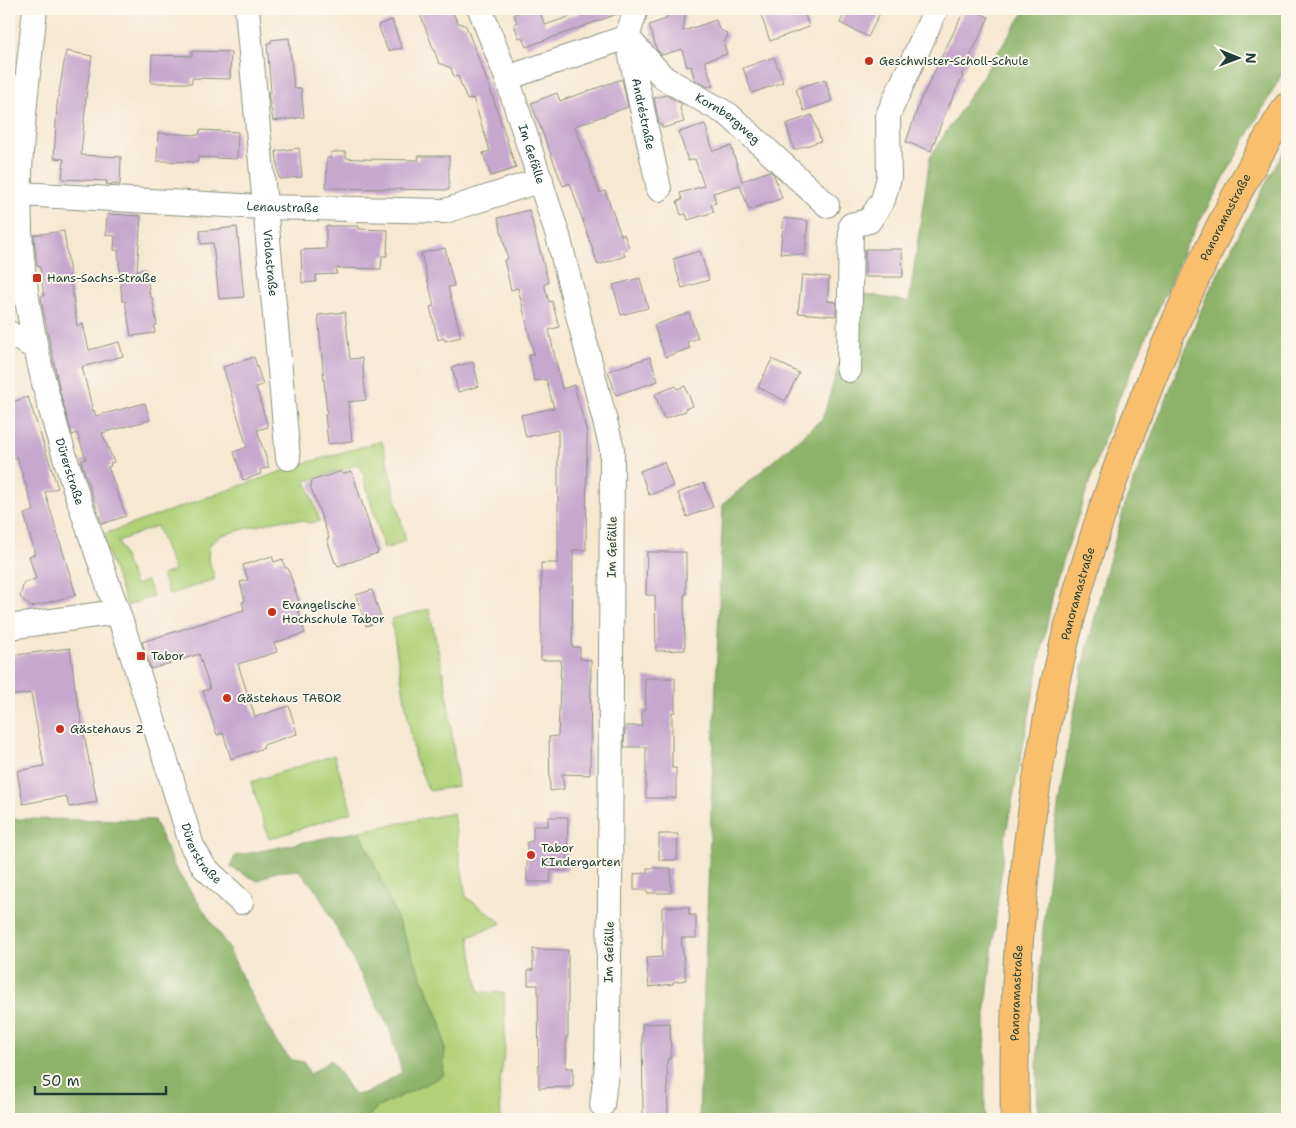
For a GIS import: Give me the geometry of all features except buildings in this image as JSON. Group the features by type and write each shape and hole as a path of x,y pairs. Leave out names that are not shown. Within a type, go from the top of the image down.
{"main road":[{"name":"Panoramastraße","path":"1015,1119 1014,1014 1027,854 1036,784 1050,710 1077,592 1103,506 1141,403 1188,293 1231,206 1287,107"}],"street":[{"name":"Dürerstraße","path":"35,9 21,138 16,269 61,449 147,699 192,846 204,867 241,902"},
{"name":"Violastraße","path":"246,9 288,458"},
{"name":"Im Gefälle","path":"480,9 507,78 558,236 612,449 610,915 607,1064 602,1105"},
{"name":"Andréstraße","path":"636,9 627,37 659,189"},
{"path":"849,370 851,225 869,220 884,200 889,177 888,115 936,9"},
{"path":"507,78 627,37"},
{"name":"Kornbergweg","path":"627,37 664,78 729,115 827,205"},
{"name":"Lenaustraße","path":"19,194 264,207 445,211 541,180"},
{"path":"9,333 36,348"},
{"path":"9,627 117,612"}],"green space":[{"path":"1026,9 1287,9 1287,65 1186,246 1113,412 1054,588 1005,838 985,1016 985,1119 699,1119 723,504 823,418 860,293 909,302 930,157"},
{"path":"1287,146 1287,1119 1038,1119 1039,983 1044,917 1054,832 1071,728 1103,583 1126,501 1207,295"},
{"path":"382,441 406,541 384,549 360,464 306,481 320,521 308,523 301,520 280,520 222,535 210,544 208,558 215,579 169,595 162,575 174,571 157,526 118,541 135,585 147,581 153,596 127,606 101,535 302,464"},
{"path":"429,609 446,687 458,786 429,791 415,758 391,619"},
{"path":"334,755 352,812 269,839 251,782"},
{"path":"453,813 466,897 502,923 469,937 479,992 504,993 505,1047 499,1089 501,1119 372,1119 370,1115 376,1108 445,1050 441,1023 360,831"},
{"path":"9,819 154,820 175,868 228,947 275,1040 291,1060 304,1062 310,1074 331,1060 354,1095 369,1092 402,1072 389,1028 318,893 299,870 275,872 258,881 230,867 235,856 360,831 441,1023 445,1050 443,1076 376,1108 367,1119 9,1119"}],"place":[{"name":"Geschwister-Scholl-Schule","path":"869,61"},
{"name":"Hans-Sachs-Straße","path":"37,278"},
{"name":"Evangelische Hochschule Tabor","path":"272,612"},
{"name":"Tabor","path":"141,656"},
{"name":"Gästehaus TABOR","path":"227,698"},
{"name":"Gästehaus 2","path":"60,729"},
{"name":"Tabor KIndergarten","path":"531,855"}]}
